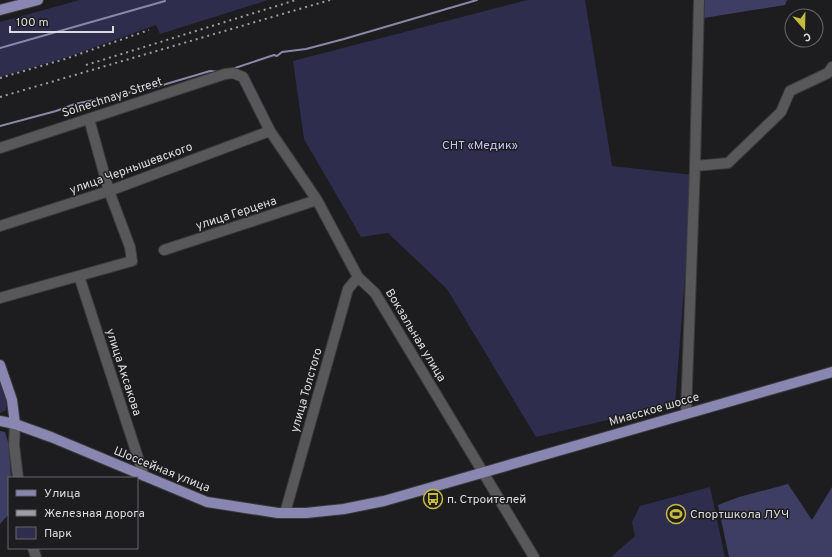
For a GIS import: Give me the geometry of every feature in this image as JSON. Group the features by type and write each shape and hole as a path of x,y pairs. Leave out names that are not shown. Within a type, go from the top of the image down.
{"main road":[{"path":"0,10 38,0"},
{"path":"0,365 12,400 15,424"},
{"name":"Миасское шоссе","path":"484,472 832,372"},
{"name":"Шоссейная улица","path":"0,421 15,424 207,502 285,513 306,513 344,509 378,503 484,472"}],"street":[{"path":"686,413 695,166 698,0"},
{"path":"695,166 728,163 781,112 790,91 828,73 832,67"},
{"name":"Solnechnaya Street","path":"0,148 233,73"},
{"name":"Вокзальная улица","path":"233,73 243,77 270,131 317,200 358,277 375,293 534,557"},
{"path":"0,298 132,262 132,254 109,191 89,119"},
{"name":"улица Чернышевского","path":"0,226 109,191 270,131"},
{"name":"улица Герцена","path":"164,250 317,200"},
{"name":"улица Аксакова","path":"79,276 144,476"},
{"name":"улица Толстого","path":"285,513 348,288 358,277"},
{"path":"15,424 14,444 18,477"}],"green space":[{"path":"80,0 268,0 160,34 156,25 65,58 0,77 0,22"},
{"name":"СНТ «Медик»","path":"527,0 585,0 612,166 693,175 675,404 536,437 447,289 388,233 361,237 304,139 293,61"},
{"path":"0,383 7,402 6,410 0,413"},
{"name":"Спортшкола ЛУЧ","path":"710,487 725,557 611,557 635,536 632,522 640,506"}],"shaded area":[{"path":"705,0 787,0 785,5 704,18"},
{"path":"0,431 5,432 9,445 11,477 8,477 8,515 0,524"},
{"path":"788,484 812,520 832,487 832,557 729,557 718,505 739,497"}],"waterway":[{"path":"232,69 274,55 277,56 282,52 306,49 344,39 477,0"},
{"path":"0,48 165,1"},
{"path":"0,126 56,111 75,104 156,87 210,71 219,72"}],"railway":[{"path":"86,65 296,0"},
{"path":"0,97 330,0"},
{"path":"0,78 65,59 149,30"}],"place":[{"name":"п. Строителей","path":"433,499"},
{"name":"Спортшкола ЛУЧ","path":"676,514"}]}
